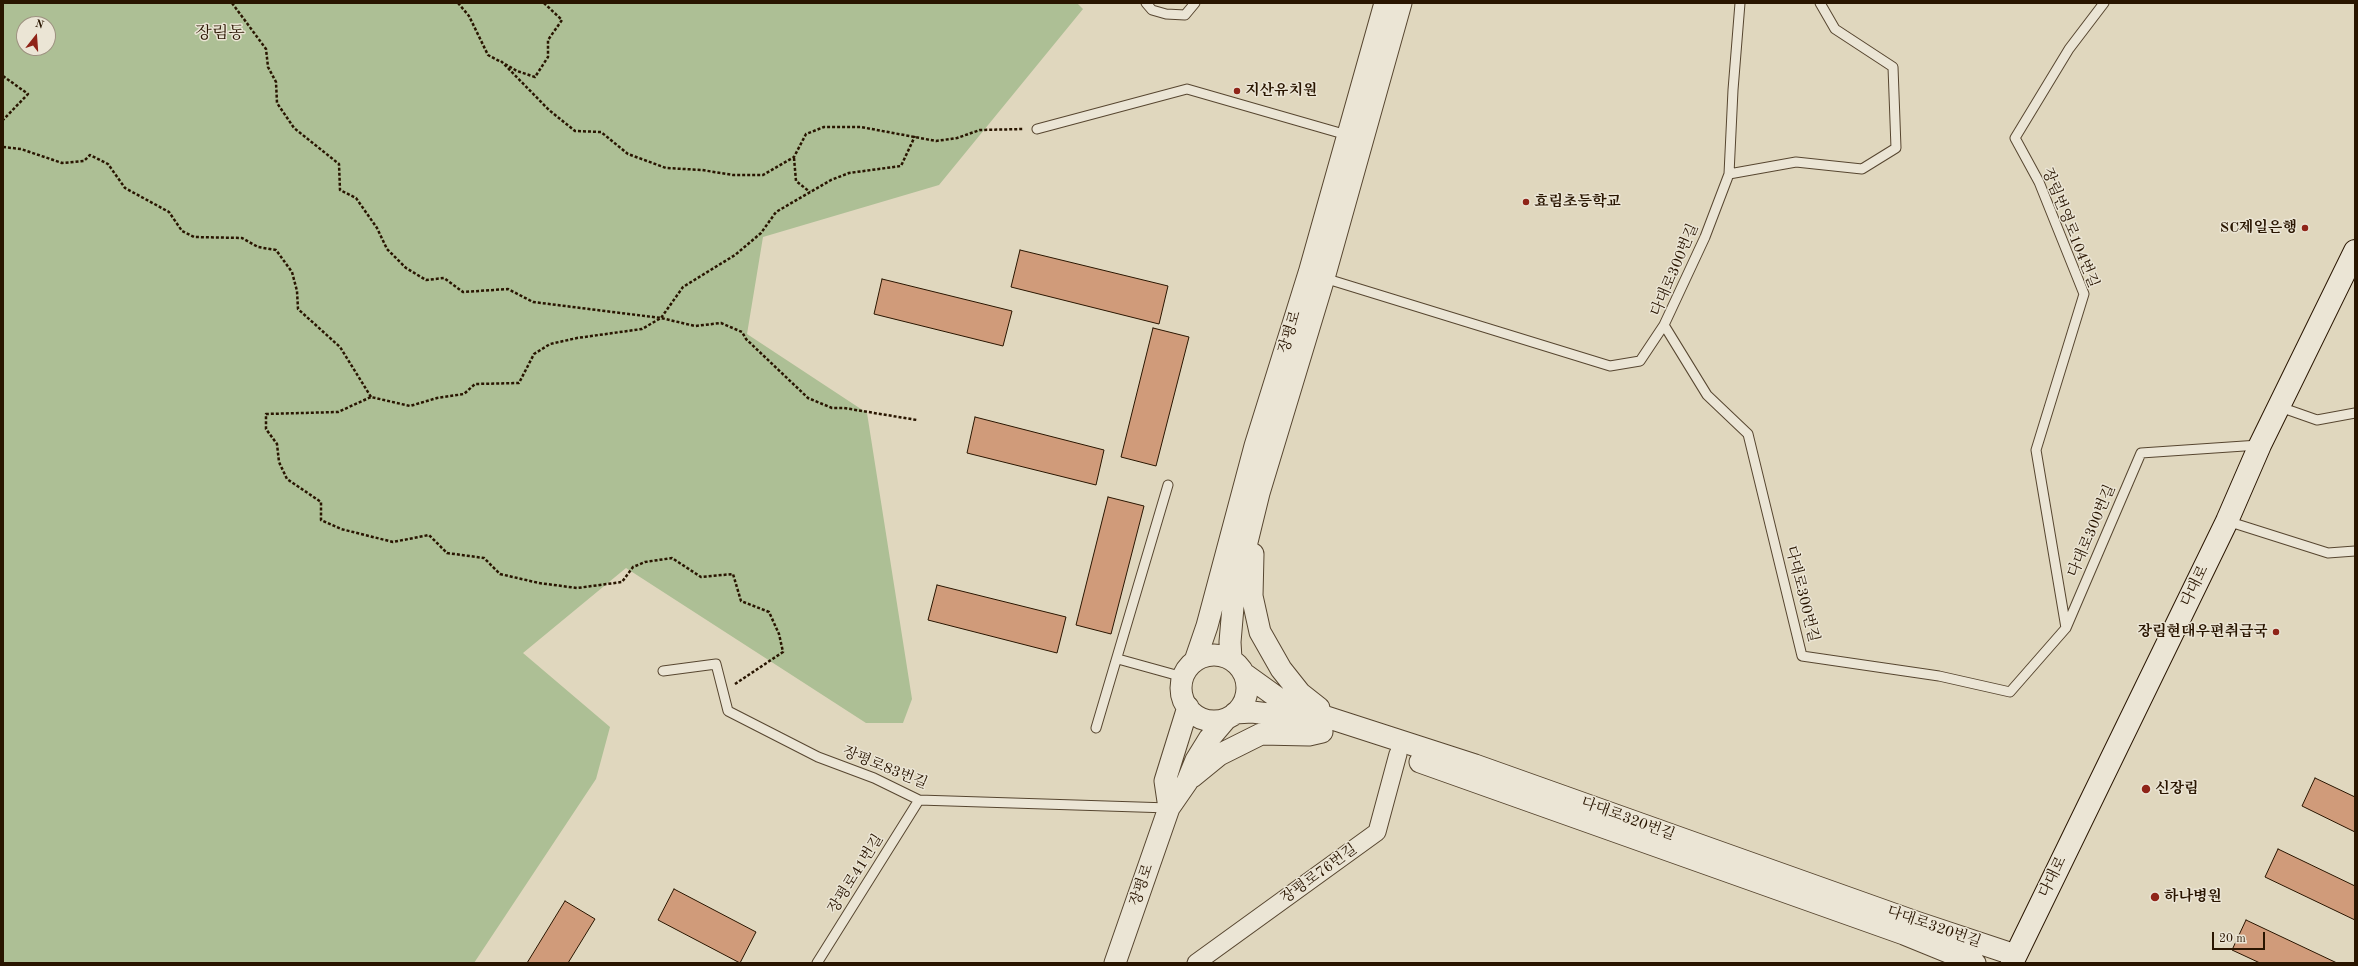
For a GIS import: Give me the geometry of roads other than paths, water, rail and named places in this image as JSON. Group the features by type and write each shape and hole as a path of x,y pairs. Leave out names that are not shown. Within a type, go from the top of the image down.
{"main road":[{"name":"다대로","path":"2014,959 2227,521 2260,445 2355,251"}],"street":[{"name":"장평로","path":"1231,658 1230,642 1234,596 1259,493 1354,137 1385,3"},
{"name":"장평로","path":"1354,137 1401,3"},
{"name":"장평로","path":"1189,669 1207,626 1255,446 1317,275"},
{"path":"1187,782 1219,755 1260,734 1309,734 1330,724 1300,693 1281,669 1260,632 1252,596 1253,556 1249,535"},
{"path":"1187,782 1196,760 1209,739 1230,716 1246,698 1248,687 1246,675 1240,666 1231,658 1210,654 1189,669 1181,693 1191,711 1205,719 1210,721 1230,716"},
{"name":"다대로320번길","path":"1246,675 1278,698 1330,724 1398,754 1904,934 1974,963"},
{"path":"1170,808 1165,781 1188,707"},
{"name":"다대로320번길","path":"1230,716 1252,712 1330,724 1475,765 1916,922 2014,959"},
{"name":"장평로76번길","path":"1196,963 1377,832 1398,754"},
{"name":"장평로","path":"1115,963 1170,808 1187,782"}],"lane":[{"path":"1146,3 1152,10 1166,14 1185,15 1195,3"},
{"name":"다대로300번길","path":"1740,3 1733,90 1729,174 1705,237 1664,324 1707,395 1748,434 1802,656 1938,676 2010,692 2066,628 2141,454 2260,445"},
{"path":"1729,174 1796,162 1862,169 1896,148 1893,67 1835,29 1820,3"},
{"name":"장림번영로104번길","path":"2066,628 2036,450 2084,294 2039,182 2015,138 2069,49 2104,3"},
{"path":"1037,129 1187,89 1354,137"},
{"path":"1317,275 1610,366 1640,362 1664,324"},
{"path":"2280,406 2317,420 2355,412"},
{"path":"1096,728 1118,659 1168,485"},
{"path":"2227,521 2328,553 2355,551"},
{"path":"1118,659 1189,669"},
{"name":"장평로83번길","path":"663,671 716,664 728,711 818,757 874,778 919,800 1170,808"},
{"name":"장평로41번길","path":"817,963 919,800"}],"place":[{"name":"지산유치원","path":"1237,91"},
{"name":"효림초등학교","path":"1526,202"},
{"name":"SC제일은행","path":"2305,228"},
{"name":"장림현대우편취급국","path":"2276,632"},
{"name":"신장림","path":"2146,789"},
{"name":"하나병원","path":"2155,897"}],"district":[{"name":"장림동","path":"220,34"}]}
